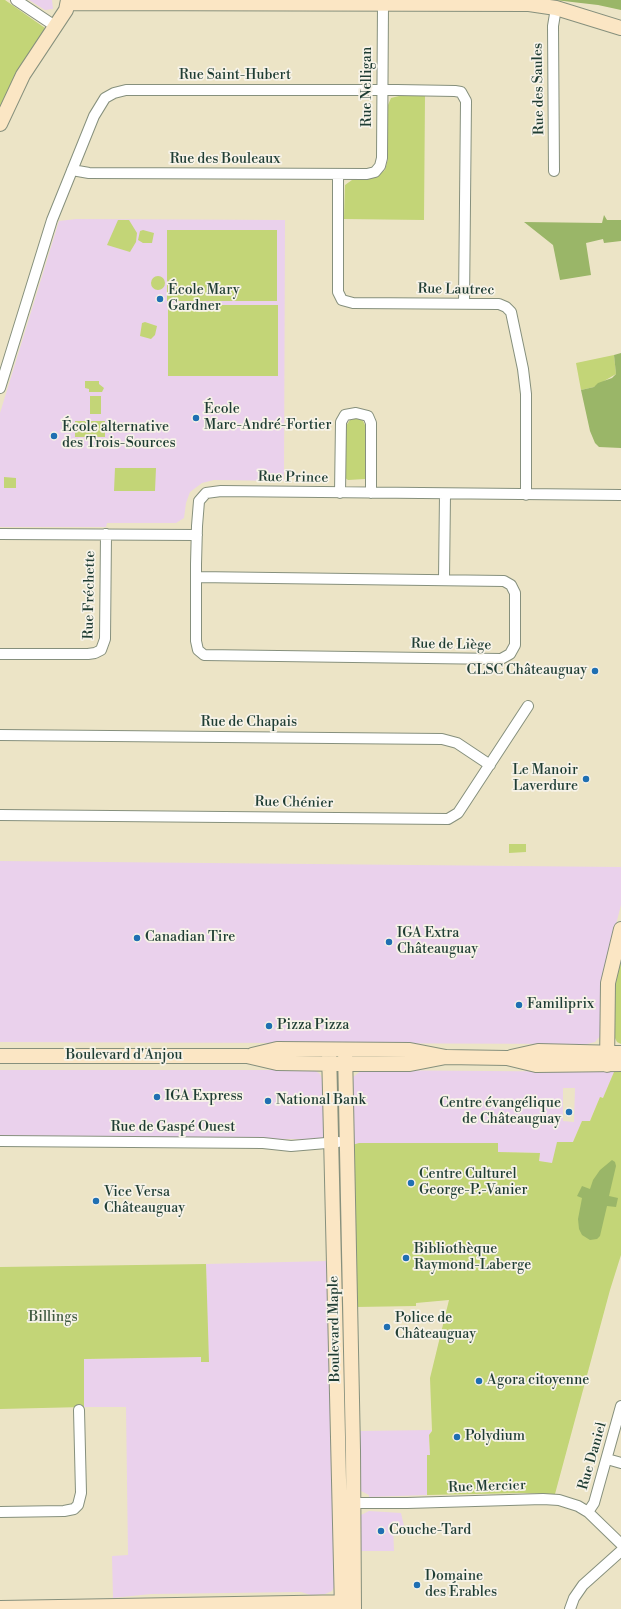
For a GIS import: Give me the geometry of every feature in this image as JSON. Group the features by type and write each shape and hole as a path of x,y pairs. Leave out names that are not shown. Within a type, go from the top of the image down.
{"street":[{"path":"16,0 55,26"},
{"path":"0,124 23,75 55,26 68,2 383,4 501,2 538,4 621,28"},
{"name":"Rue Nelligan","path":"378,170 382,162 383,4"},
{"name":"Rue des Saules","path":"554,171 553,26 556,8"},
{"name":"Rue Saint-Hubert","path":"0,388 52,220 72,170 99,106 105,98 120,91 382,90 461,92 465,97 466,108 464,304"},
{"name":"Rue des Bouleaux","path":"72,170 87,173 367,174 378,170"},
{"name":"Rue Lautrec","path":"338,174 338,292 342,300 353,303 500,304 506,307 512,316 526,394 526,495"},
{"path":"340,493 341,422 345,415 356,412 368,416 371,423 371,493"},
{"name":"Rue Prince","path":"197,535 198,504 201,498 209,492 621,495"},
{"path":"444,579 445,494"},
{"path":"0,534 197,535"},
{"name":"Rue Fréchette","path":"0,654 88,654 101,650 105,640 106,534"},
{"name":"Rue de Liège","path":"196,577 500,580 511,585 516,599 515,645 510,654 501,659 208,656 200,653 196,641 196,577 197,535"},
{"name":"Rue Chénier","path":"0,815 448,819 458,813 528,706"},
{"name":"Rue de Chapais","path":"0,735 442,739 457,743 490,765"},
{"path":"614,1058 608,983 621,929"},
{"name":"Boulevard d'Anjou","path":"0,1056 248,1056 277,1050 410,1050 446,1057 507,1058 536,1065 614,1058"},
{"name":"Boulevard Maple","path":"329,1050 339,1504 348,1605"},
{"name":"Boulevard Maple","path":"345,1050 354,1503 348,1605"},
{"name":"Boulevard d'Anjou","path":"248,1056 277,1063 329,1064 410,1064 446,1057"},
{"name":"Rue de Gaspé Ouest","path":"0,1141 262,1143 291,1146 331,1144 346,1140"},
{"path":"332,1188 347,1188"},
{"path":"333,1229 348,1229"},
{"path":"334,1274 350,1274"},
{"path":"335,1343 351,1343"},
{"path":"336,1373 352,1373"},
{"name":"Rue Daniel","path":"588,1512 594,1503 621,1406"},
{"path":"0,1512 64,1511 74,1509 78,1505 81,1493 79,1410"},
{"path":"338,1450 353,1450"},
{"path":"607,1459 621,1463"},
{"name":"Rue Mercier","path":"339,1504 544,1499 564,1501 588,1512 621,1544"},
{"path":"570,1609 574,1598 583,1585 621,1551"},
{"path":"0,1608 348,1605"}],"shaded area":[{"path":"29,0 52,0 53,9 45,10"},
{"path":"76,219 285,220 284,481 214,480 202,483 190,492 186,503 184,518 176,523 107,523 106,527 0,527 0,413 59,221"},
{"path":"0,861 621,867 621,905 602,978 600,1036 595,1042 587,1044 0,1042"},
{"path":"0,1070 314,1070 320,1074 323,1081 324,1139 0,1139"},
{"path":"362,1070 614,1072 603,1098 600,1097 590,1121 582,1121 573,1142 552,1163 539,1161 540,1153 498,1152 498,1143 352,1145 353,1077","holes":["563,1088 575,1088 574,1122 563,1121"]},
{"path":"327,1261 335,1585 332,1591 325,1594 311,1595 301,1592 151,1594 113,1598 112,1556 128,1555 126,1407 84,1407 84,1359 201,1357 208,1361 206,1264"},
{"path":"432,1430 429,1435 430,1455 427,1455 427,1495 369,1497 369,1495 361,1491 358,1431"},
{"path":"369,1511 401,1513 404,1526 393,1526 394,1551 361,1551 361,1515"}],"green space":[{"path":"0,0 5,0 45,28 0,109"},
{"path":"555,0 621,0 621,10 598,5"},
{"path":"399,96 425,96 424,220 344,219 345,185 352,180 374,178 385,170 388,159 388,105 391,98"},
{"path":"604,215 607,220 621,220 621,241 604,243 603,239 586,243 591,275 560,280 553,245 524,222 602,223"},
{"path":"118,220 129,220 137,233 136,242 130,252 107,245"},
{"path":"143,230 154,233 152,243 143,243 138,240 140,231"},
{"path":"167,230 277,230 277,301 167,301"},
{"path":"155,276 161,276 165,280 165,286 161,290 155,290 151,286 151,280"},
{"path":"168,305 278,305 278,376 168,376"},
{"path":"145,322 157,326 155,335 151,339 140,336 142,323"},
{"path":"621,353 621,448 599,447 595,443 590,431 581,390 594,387 598,383 612,378 616,374 614,355"},
{"path":"614,355 616,374 594,387 581,390 576,363"},
{"path":"85,381 99,381 99,384 104,388 102,392 89,392 89,389 85,388"},
{"path":"90,396 101,396 101,414 90,414"},
{"path":"358,418 363,421 366,427 365,479 348,480 345,478 346,426 350,420"},
{"path":"75,421 105,421 105,437 75,437"},
{"path":"115,468 156,468 155,491 114,491"},
{"path":"4,477 16,478 16,488 4,488"},
{"path":"509,844 526,844 526,852 509,853"},
{"path":"621,946 621,1044 617,1042 612,1032 616,965"},
{"path":"614,1072 621,1072 621,1255 610,1290 555,1494 523,1493 427,1495 427,1455 430,1455 429,1435 432,1431 430,1378 449,1300 416,1303 416,1306 356,1307 352,1145 359,1143 498,1143 498,1152 540,1153 539,1161 552,1163 557,1142 573,1142 582,1121 590,1121 600,1097 603,1098"},
{"path":"612,1160 615,1162 616,1166 609,1196 618,1198 616,1207 607,1206 600,1236 597,1239 590,1240 582,1235 579,1229 578,1219 582,1198 577,1196 582,1186 590,1189 593,1180 600,1170"},
{"name":"Billings","path":"206,1264 209,1362 201,1362 201,1357 84,1359 84,1407 0,1409 0,1267"}],"place":[{"name":"École Mary Gardner","path":"160,299"},
{"name":"École Marc-André-Fortier","path":"196,418"},
{"name":"École alternative des Trois-Sources","path":"54,436"},
{"name":"CLSC Châteauguay","path":"595,671"},
{"name":"Le Manoir Laverdure","path":"586,779"},
{"name":"Canadian Tire","path":"137,938"},
{"name":"IGA Extra Châteauguay","path":"389,942"},
{"name":"Familiprix","path":"519,1005"},
{"name":"Pizza Pizza","path":"269,1026"},
{"name":"IGA Express","path":"157,1097"},
{"name":"National Bank","path":"268,1101"},
{"name":"Centre évangélique de Châteauguay","path":"569,1112"},
{"name":"Centre Culturel George-P.-Vanier","path":"411,1183"},
{"name":"Vice Versa Châteauguay","path":"96,1201"},
{"name":"Bibliothèque Raymond-Laberge","path":"406,1258"},
{"name":"Police de Châteauguay","path":"387,1327"},
{"name":"Agora citoyenne","path":"479,1381"},
{"name":"Polydium","path":"457,1437"},
{"name":"Couche-Tard","path":"381,1531"},
{"name":"Domaine des Érables","path":"417,1585"}]}
